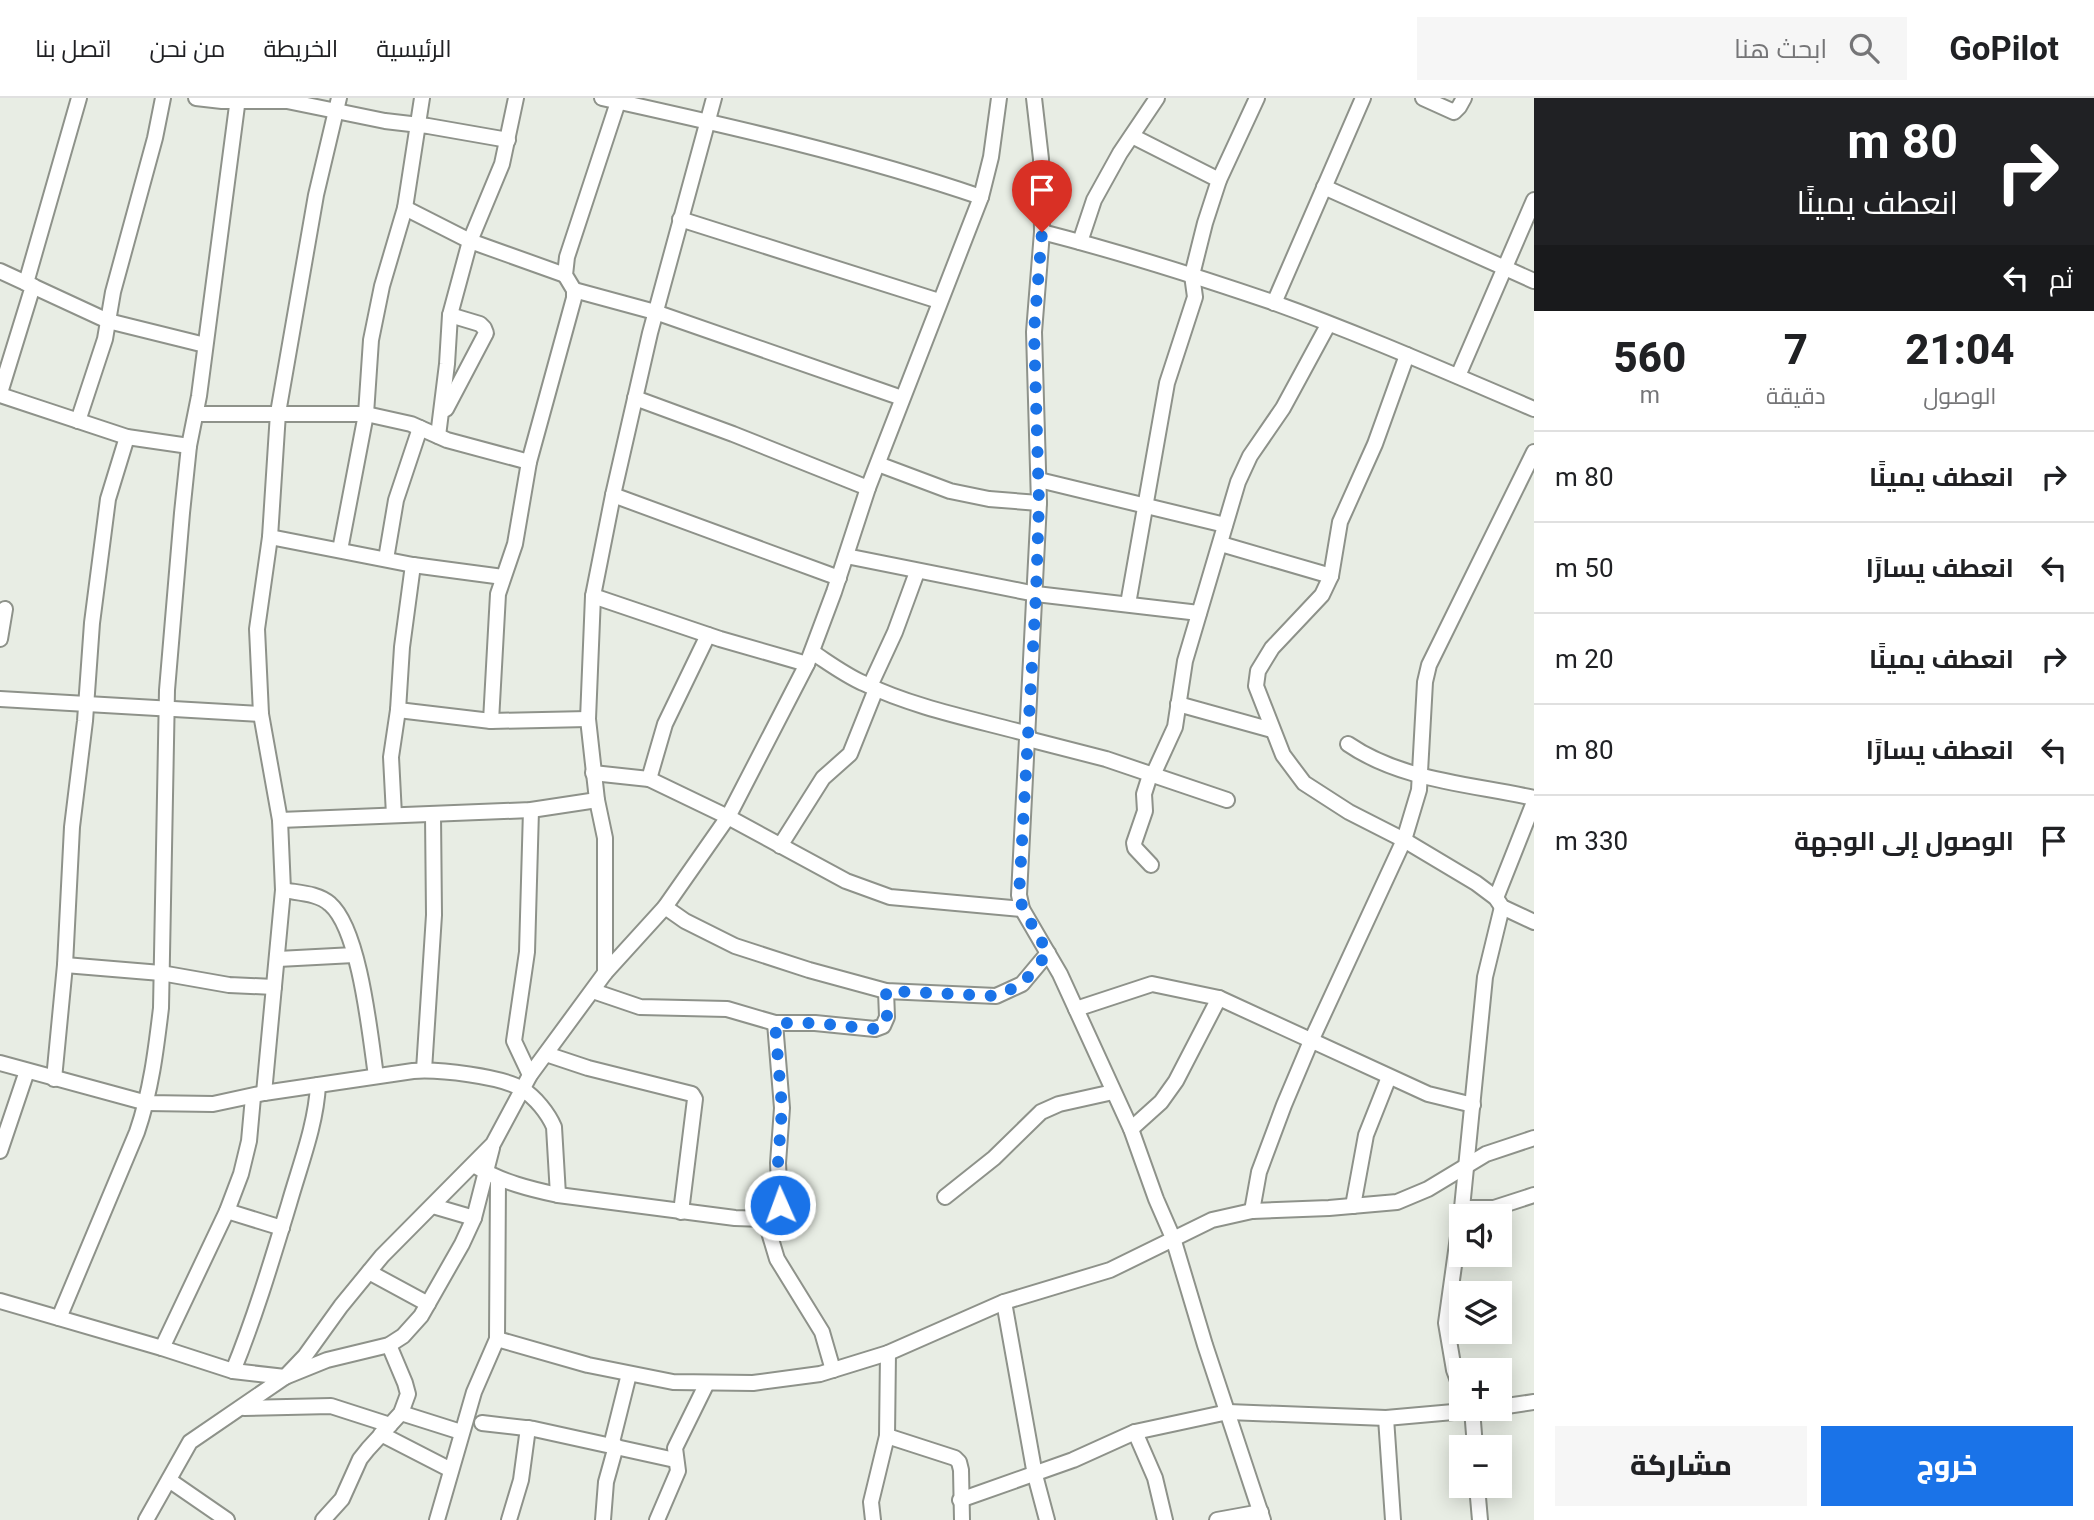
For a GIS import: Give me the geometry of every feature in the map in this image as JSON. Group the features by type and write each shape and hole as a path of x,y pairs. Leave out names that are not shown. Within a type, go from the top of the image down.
{"street":[{"path":"79,98 0,394 127,437 189,446"},
{"path":"78,421 105,339 116,280 155,138 163,98"},
{"path":"196,98 222,102 238,99 287,101 317,106 338,105 417,125 508,140"},
{"path":"340,551 366,414 371,340 382,286 405,208 422,98"},
{"path":"438,436 450,315 470,242 502,164 516,98"},
{"path":"602,98 709,120 921,177 981,197"},
{"path":"605,973 605,838 593,773 588,719 593,596 655,312 714,98"},
{"path":"0,1301 233,1371 285,1377 327,1360 389,1345 403,1336 421,1317 474,1218 493,1144 522,1088 605,973 665,907 728,817 809,658 839,578 868,488 981,197 991,157 999,98"},
{"path":"1034,98 1041,159 1042,232 1034,331 1039,503 1019,895 1023,909 1076,1009 1112,1092 1132,1129 1156,1199 1173,1238 1262,1516 1217,1520"},
{"path":"1080,242 1094,200 1157,98"},
{"path":"1128,604 1167,383 1195,297 1192,275 1205,223 1219,180 1257,98"},
{"path":"1275,303 1363,98"},
{"path":"1423,98 1454,111 1460,107 1464,98"},
{"path":"60,1318 147,1103 161,1008 167,709 189,446 196,414 238,99"},
{"path":"565,275 571,240 618,102"},
{"path":"162,1348 227,1211 240,1174 258,1095 274,987 283,890 280,820 261,714 257,629 270,537 278,413 316,195 338,105"},
{"path":"1132,136 1219,180"},
{"path":"1324,187 1534,281"},
{"path":"1458,376 1534,200"},
{"path":"405,208 470,242 565,275 575,290 655,312 902,398"},
{"path":"680,219 939,301"},
{"path":"1042,232 1192,275 1275,303 1408,355 1534,409"},
{"path":"0,271 108,321 205,345"},
{"path":"491,720 495,679 496,608 503,577 515,544 529,461 575,290"},
{"path":"440,419 486,333 480,324 450,315"},
{"path":"1151,865 1135,848 1134,843 1145,811 1144,794 1175,727 1182,673 1238,482 1250,456 1283,408 1328,325"},
{"path":"1408,355 1375,444 1340,522 1331,576 1322,595 1272,648 1258,671 1256,686 1283,755 1304,783 1349,812 1476,883 1499,903 1534,922"},
{"path":"635,398 868,488"},
{"path":"196,414 366,414 529,461"},
{"path":"386,559 396,500 420,428"},
{"path":"54,1079 65,965 72,827 87,703 92,624 108,504 127,437"},
{"path":"1252,1211 1259,1172 1311,1041 1404,841 1419,790 1425,682 1429,665 1534,452"},
{"path":"878,464 950,491 989,499 1039,503"},
{"path":"1039,480 1225,525"},
{"path":"613,495 839,578"},
{"path":"270,537 414,565 503,577"},
{"path":"1221,544 1331,576"},
{"path":"846,556 1036,594 1199,613"},
{"path":"394,815 391,757 398,710 402,647 414,565"},
{"path":"780,846 823,778 850,754 916,572"},
{"path":"593,596 708,635 809,658 873,688 934,709 1106,759 1227,800"},
{"path":"0,639 5,608"},
{"path":"649,779 665,724 708,635"},
{"path":"0,699 261,714"},
{"path":"1178,704 1272,730"},
{"path":"398,710 491,720 588,719"},
{"path":"1348,744 1367,757 1388,766 1534,800 1499,903 1485,976 1462,1204"},
{"path":"593,773 649,779 728,817 846,881 890,897 1023,909"},
{"path":"280,820 531,810 597,800"},
{"path":"530,1075 514,1041 527,952 531,810"},
{"path":"424,1070 434,915 433,815"},
{"path":"283,890 321,898 340,914 361,979 376,1076"},
{"path":"665,907 685,921 735,946 886,991 996,996 1022,984 1048,953"},
{"path":"278,958 354,955"},
{"path":"65,965 161,973 229,985 274,987"},
{"path":"1076,1009 1152,984 1220,998 1428,1094 1473,1105"},
{"path":"593,991 640,1007 727,1009 775,1023 815,1023 875,1029 883,1026 887,1017 886,991"},
{"path":"1132,1129 1161,1102 1176,1081 1220,998"},
{"path":"486,1172 558,1195 735,1219 765,1219 774,1214 780,1205 778,1163 782,1108 775,1023"},
{"path":"547,1054 588,1068 692,1094 695,1099 681,1212"},
{"path":"0,1063 147,1103 213,1104 424,1070 486,1078 522,1088 550,1117 554,1127 558,1195"},
{"path":"0,1151 27,1071"},
{"path":"1353,1206 1359,1164 1389,1077"},
{"path":"233,1371 282,1228 316,1110 318,1085"},
{"path":"945,1197 994,1158 1041,1112 1059,1104 1112,1092"},
{"path":"497,1339 588,1365 673,1382 753,1383 820,1374 888,1353 1004,1302 1110,1270 1212,1220 1252,1211 1397,1202 1421,1192 1486,1154 1534,1138"},
{"path":"146,1520 190,1442 285,1377 305,1356 369,1272 433,1206 486,1172"},
{"path":"437,1520 474,1392 497,1339 486,1172"},
{"path":"1506,1204 1534,1195"},
{"path":"433,1206 474,1218"},
{"path":"227,1211 282,1228"},
{"path":"765,1219 777,1259 822,1332 833,1370"},
{"path":"1452,1358 1446,1322 1454,1267"},
{"path":"369,1272 428,1304"},
{"path":"1004,1302 1035,1475 1047,1520"},
{"path":"323,1520 342,1499 360,1459 401,1413 408,1394 389,1345"},
{"path":"873,1520 871,1502 887,1436 888,1353"},
{"path":"603,1520 606,1482 629,1374"},
{"path":"657,1520 678,1471 675,1448 706,1383"},
{"path":"1512,1405 1534,1402"},
{"path":"242,1408 331,1406 385,1430 451,1471"},
{"path":"960,1500 1035,1475 1135,1432 1228,1412 1386,1418 1449,1412"},
{"path":"401,1413 461,1432"},
{"path":"1386,1418 1392,1520"},
{"path":"482,1423 528,1428 675,1460"},
{"path":"509,1520 521,1480 528,1428"},
{"path":"1135,1432 1155,1478 1165,1520"},
{"path":"887,1436 959,1462 962,1520"},
{"path":"169,1480 227,1520"},
{"path":"1478,1498 1480,1520"}],"route":[{"path":"780,1205 778,1163 782,1108 775,1023 815,1023 875,1029 883,1026 887,1017 886,991 996,996 1022,984 1048,953 1023,909 1019,895 1036,594 1039,503 1034,331 1042,232"}]}
